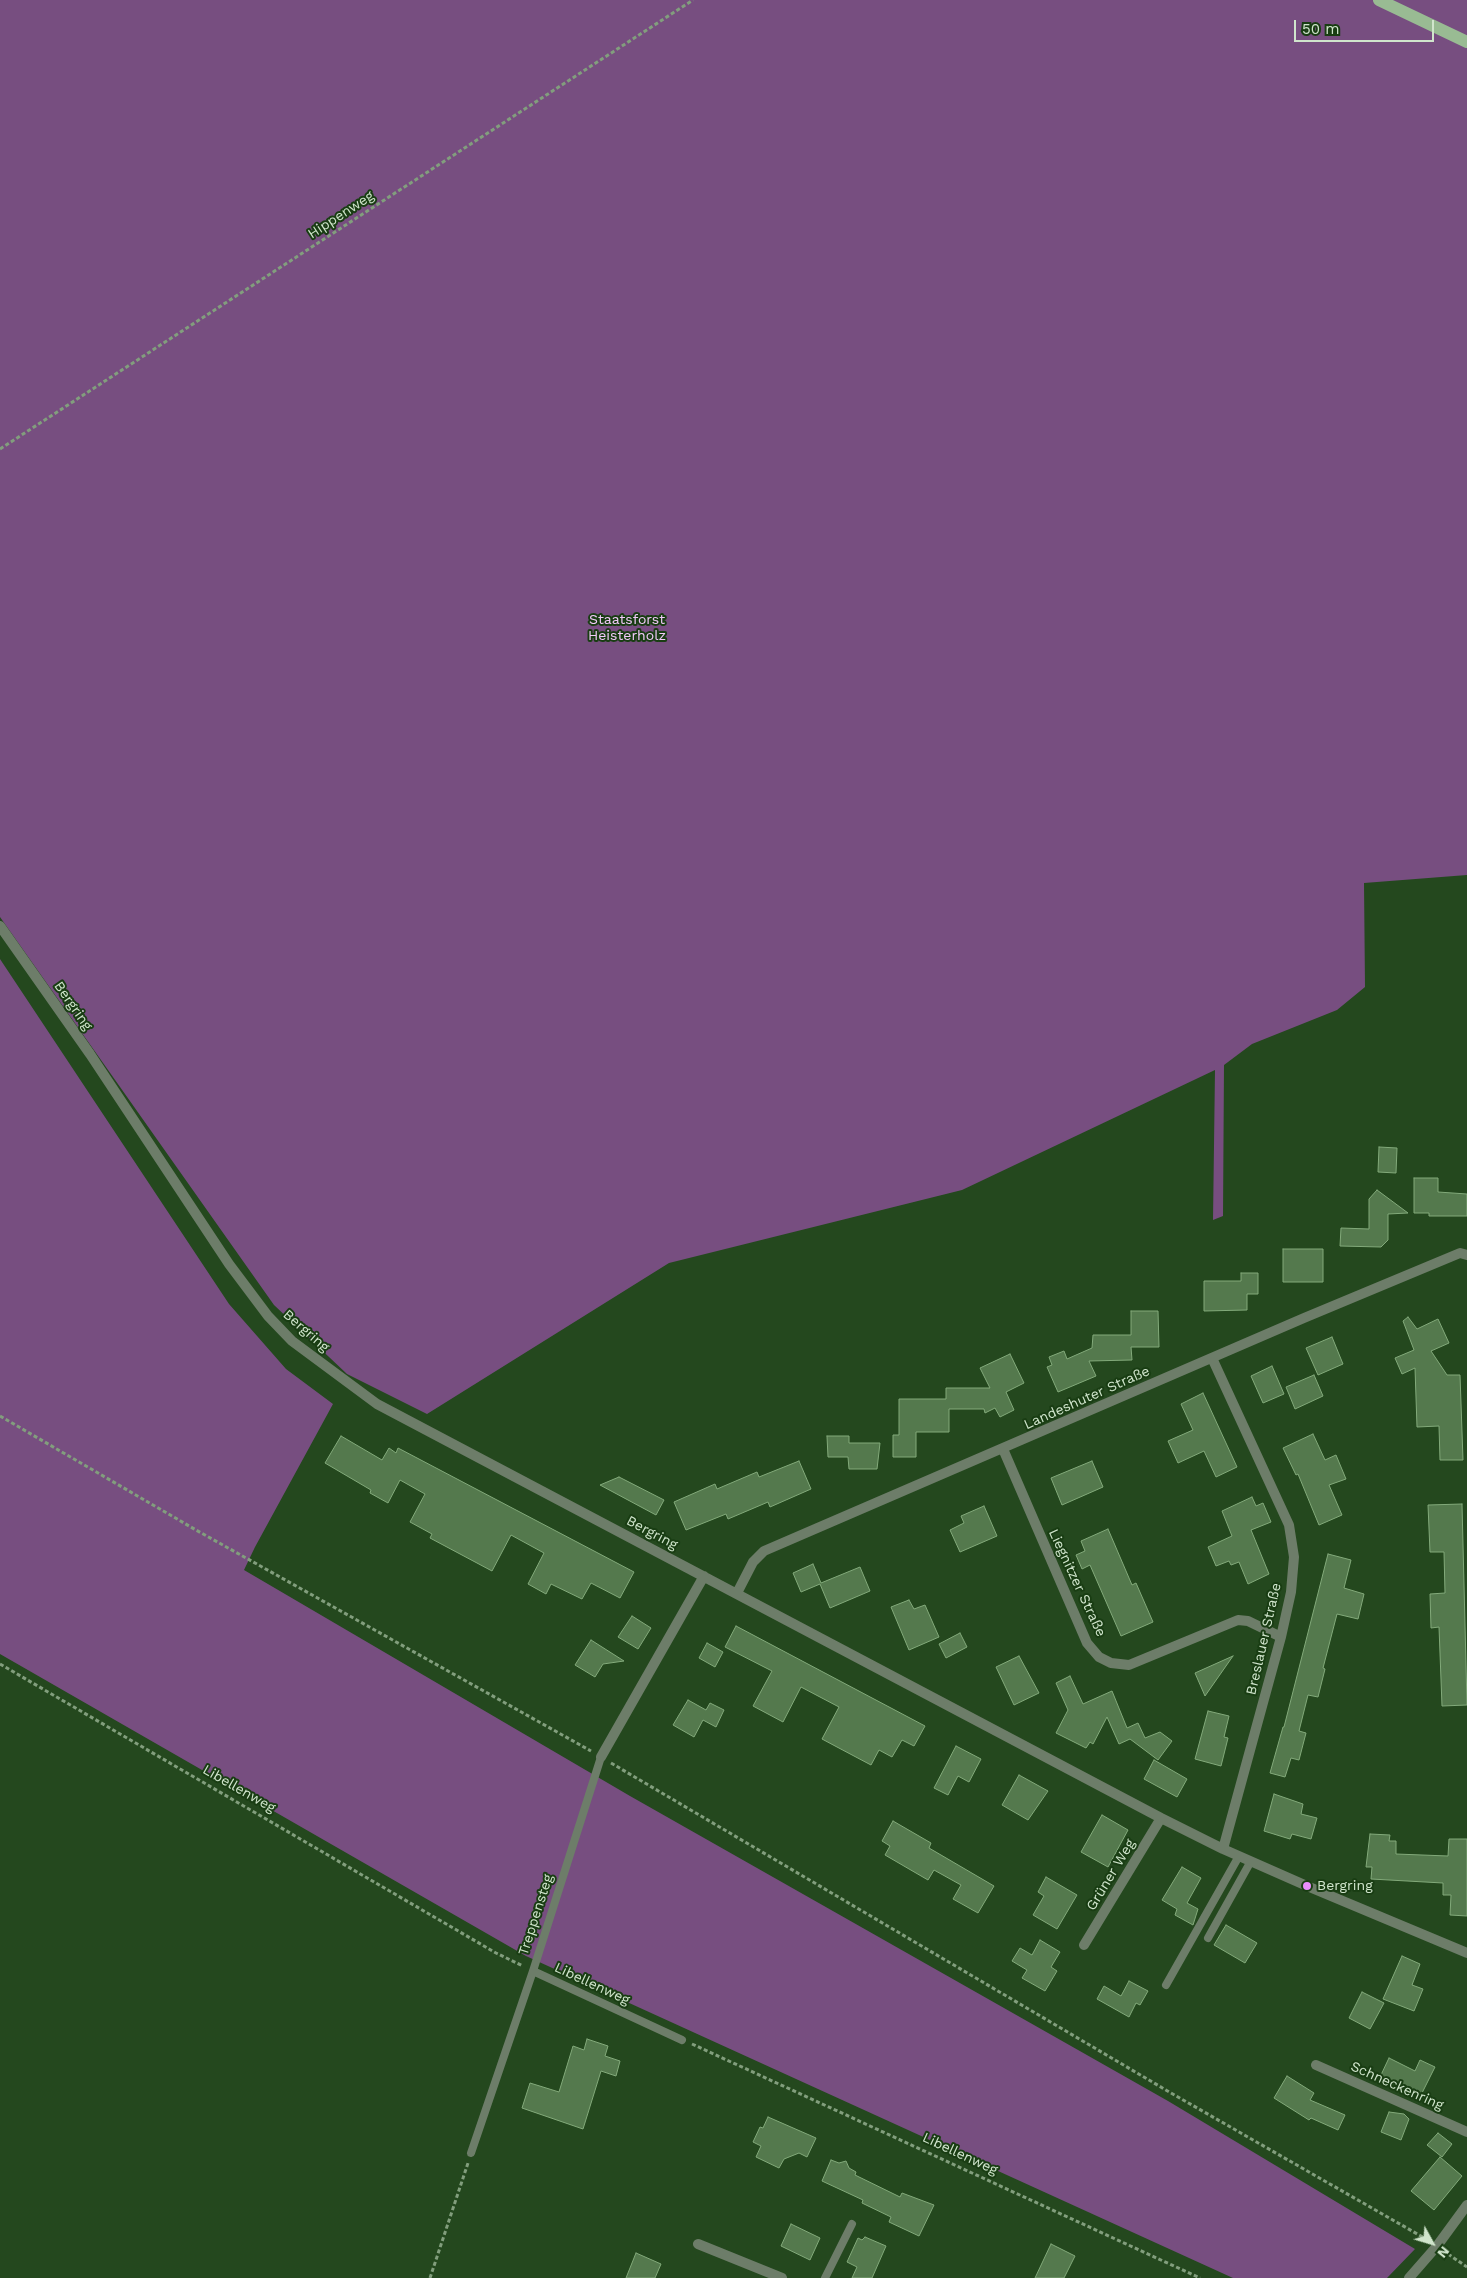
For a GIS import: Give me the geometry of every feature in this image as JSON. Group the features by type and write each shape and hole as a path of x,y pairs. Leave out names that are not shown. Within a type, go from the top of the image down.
{"main road":[{"path":"1379,0 1467,42"}],"street":[{"name":"Bergring","path":"0,926 90,1054 229,1264 268,1316 292,1341 377,1404 1161,1818 1238,1856 1467,1953"},
{"name":"Landeshuter Straße","path":"737,1593 753,1562 764,1551 1003,1450 1460,1252 1467,1255"},
{"name":"Breslauer Straße","path":"1212,1358 1289,1525 1294,1557 1291,1592 1281,1637 1223,1849"},
{"name":"Liegnitzer Straße","path":"1003,1450 1087,1642 1098,1657 1111,1663 1129,1665 1238,1620 1248,1621 1281,1637"},
{"name":"Treppensteg","path":"601,1757 704,1576"},
{"name":"Grüner Weg","path":"1084,1945 1161,1818"},
{"name":"Schneckenring","path":"1316,2065 1467,2132"},
{"path":"1409,2278 1437,2246 1467,2205"},
{"path":"698,2244 782,2278"}],"lane":[{"name":"Treppensteg","path":"471,2153 533,1971 601,1757"},
{"path":"1166,1985 1238,1856"},
{"path":"1208,1938 1251,1861"},
{"name":"Libellenweg","path":"533,1971 682,2040"},
{"path":"825,2278 852,2224"}],"path":[{"name":"Hippenweg","path":"0,449 694,0"},
{"path":"0,1416 196,1530 601,1757 1171,2093 1437,2246 1467,2268"},
{"name":"Libellenweg","path":"0,1664 496,1953 533,1971"},
{"name":"Libellenweg","path":"682,2040 1200,2278"},
{"path":"430,2278 471,2153"}],"green space":[{"name":"Staatsforst Heisterholz","path":"0,0 1467,0 1467,875 1364,883 1365,987 1337,1010 1252,1044 1224,1065 1223,1216 1213,1220 1215,1070 962,1190 669,1263 427,1414 347,1374 274,1305 0,917"},
{"path":"0,959 229,1304 286,1369 333,1404 244,1570 630,1796 1168,2101 1415,2249 1387,2278 1233,2278 526,1956 0,1654"}],"building":[{"path":"1379,1147 1397,1148 1396,1173 1378,1172"},
{"path":"1414,1178 1438,1178 1438,1192 1467,1194 1467,1216 1429,1216 1429,1213 1414,1213"},
{"path":"1377,1190 1408,1213 1388,1214 1388,1240 1381,1247 1340,1246 1341,1228 1369,1229 1369,1199"},
{"path":"1283,1249 1323,1249 1323,1282 1283,1282"},
{"path":"1241,1273 1258,1273 1258,1294 1247,1294 1247,1310 1204,1311 1204,1281 1241,1281"},
{"path":"1131,1311 1158,1311 1159,1347 1131,1347 1132,1360 1089,1361 1096,1376 1058,1392 1047,1367 1052,1365 1049,1357 1064,1351 1067,1359 1092,1348 1093,1335 1131,1335"},
{"path":"1408,1317 1417,1329 1438,1319 1449,1343 1431,1351 1447,1375 1460,1375 1463,1460 1440,1460 1439,1426 1417,1427 1415,1368 1402,1374 1395,1358 1414,1350 1403,1321"},
{"path":"1332,1337 1343,1364 1318,1375 1306,1348"},
{"path":"1010,1354 1024,1383 1006,1392 1014,1410 1000,1417 995,1408 985,1413 984,1409 949,1409 949,1432 916,1432 916,1457 893,1457 893,1435 899,1435 899,1399 946,1399 946,1388 990,1388 980,1368"},
{"path":"1272,1366 1284,1394 1263,1403 1251,1376"},
{"path":"1314,1375 1323,1396 1295,1409 1286,1387"},
{"path":"1203,1393 1237,1467 1216,1477 1204,1451 1178,1463 1168,1441 1193,1430 1181,1404"},
{"path":"1313,1434 1325,1460 1336,1455 1346,1479 1329,1485 1342,1515 1319,1525 1298,1474 1296,1475 1283,1448"},
{"path":"341,1436 382,1460 389,1448 396,1453 398,1448 634,1572 620,1598 591,1583 582,1599 551,1584 546,1594 528,1584 544,1553 511,1535 492,1571 430,1538 432,1534 410,1522 425,1494 400,1480 388,1503 370,1493 371,1490 325,1463"},
{"path":"827,1436 849,1436 849,1443 880,1443 877,1469 849,1469 848,1457 828,1457"},
{"path":"799,1461 811,1489 770,1507 768,1502 728,1519 726,1514 686,1530 674,1502 715,1484 717,1489 757,1472 759,1477"},
{"path":"1092,1461 1103,1487 1062,1505 1051,1478"},
{"path":"619,1477 664,1500 656,1515 600,1485"},
{"path":"1252,1497 1256,1506 1263,1503 1271,1522 1251,1530 1269,1574 1248,1584 1239,1562 1231,1565 1229,1561 1216,1566 1208,1547 1232,1536 1222,1511"},
{"path":"1462,1504 1467,1705 1442,1706 1439,1627 1431,1628 1430,1594 1445,1593 1444,1552 1430,1552 1428,1505"},
{"path":"984,1506 997,1536 960,1552 950,1530 964,1523 961,1516"},
{"path":"1108,1529 1132,1585 1136,1583 1153,1622 1121,1636 1090,1565 1082,1569 1076,1555 1085,1551 1081,1541"},
{"path":"1328,1554 1351,1560 1344,1588 1364,1594 1358,1619 1337,1614 1323,1668 1325,1669 1318,1697 1308,1695 1299,1731 1306,1733 1299,1760 1291,1758 1285,1777 1270,1773 1284,1727"},
{"path":"813,1564 821,1583 860,1567 870,1591 830,1608 820,1584 801,1592 793,1573"},
{"path":"909,1600 914,1609 925,1605 939,1637 909,1650 891,1607"},
{"path":"632,1616 651,1628 638,1649 618,1637"},
{"path":"736,1626 925,1726 914,1746 902,1740 892,1757 879,1750 871,1765 822,1739 839,1707 801,1687 783,1722 753,1706 772,1671 725,1647"},
{"path":"960,1633 967,1647 946,1658 939,1644"},
{"path":"591,1640 624,1661 603,1664 595,1677 575,1665"},
{"path":"707,1643 723,1652 715,1667 699,1658"},
{"path":"1019,1656 1039,1693 1014,1705 996,1667"},
{"path":"1233,1656 1205,1696 1195,1673"},
{"path":"1070,1676 1083,1704 1112,1691 1127,1728 1138,1723 1145,1738 1160,1732 1172,1741 1158,1760 1130,1739 1119,1744 1107,1717 1093,1744 1090,1742 1086,1748 1056,1733 1068,1710 1056,1683"},
{"path":"688,1700 706,1710 710,1703 724,1710 716,1727 703,1720 694,1737 673,1725"},
{"path":"1208,1711 1229,1716 1224,1737 1228,1738 1221,1766 1195,1759"},
{"path":"956,1746 981,1759 969,1782 958,1776 948,1795 934,1788"},
{"path":"1154,1760 1187,1779 1177,1797 1144,1779"},
{"path":"1019,1775 1048,1791 1028,1820 1002,1805"},
{"path":"1274,1794 1303,1804 1301,1814 1317,1818 1311,1839 1292,1834 1290,1839 1264,1831"},
{"path":"1102,1815 1128,1830 1108,1867 1081,1852"},
{"path":"893,1821 931,1843 929,1848 994,1886 978,1913 953,1899 961,1885 934,1870 928,1880 885,1855 890,1846 882,1841"},
{"path":"1370,1834 1390,1835 1389,1841 1396,1841 1396,1854 1448,1856 1449,1839 1467,1839 1467,1916 1450,1915 1451,1895 1443,1895 1443,1883 1371,1879 1372,1867 1366,1867"},
{"path":"1182,1867 1201,1878 1187,1903 1198,1909 1193,1925 1175,1915 1177,1909 1162,1900"},
{"path":"1046,1877 1077,1895 1057,1929 1033,1915 1044,1896 1038,1892"},
{"path":"1226,1925 1257,1943 1245,1963 1214,1945"},
{"path":"1040,1940 1060,1952 1051,1967 1057,1971 1045,1991 1022,1978 1027,1970 1012,1961 1020,1948 1032,1955"},
{"path":"1402,1956 1420,1964 1412,1985 1423,1989 1414,2011 1383,1999"},
{"path":"1129,1981 1148,1991 1140,2005 1136,2003 1129,2017 1097,1999 1104,1986 1121,1996"},
{"path":"1362,1992 1384,2003 1370,2029 1349,2018"},
{"path":"587,2039 608,2046 605,2056 620,2061 616,2076 601,2071 583,2129 522,2108 530,2083 559,2092 573,2046 584,2050"},
{"path":"1389,2058 1415,2071 1420,2060 1435,2067 1420,2097 1380,2077"},
{"path":"1287,2076 1314,2093 1310,2100 1345,2115 1338,2130 1311,2118 1309,2120 1274,2098"},
{"path":"1389,2112 1404,2114 1409,2119 1401,2140 1381,2132"},
{"path":"768,2117 816,2138 807,2157 799,2153 784,2159 779,2168 756,2157 761,2146 753,2142 760,2127 763,2128"},
{"path":"1438,2133 1452,2144 1442,2157 1427,2145"},
{"path":"1440,2157 1462,2176 1434,2210 1411,2191"},
{"path":"831,2160 839,2163 846,2161 849,2168 856,2172 855,2175 900,2197 902,2193 934,2205 919,2236 889,2222 891,2217 862,2203 863,2200 822,2181"},
{"path":"791,2224 820,2238 810,2260 781,2246"},
{"path":"865,2237 886,2246 872,2278 852,2278 857,2267 847,2262 858,2238 862,2240"},
{"path":"1051,2244 1075,2256 1064,2278 1035,2278"},
{"path":"636,2253 661,2264 655,2278 626,2278"}],"place":[{"name":"Bergring","path":"1307,1886"}]}
